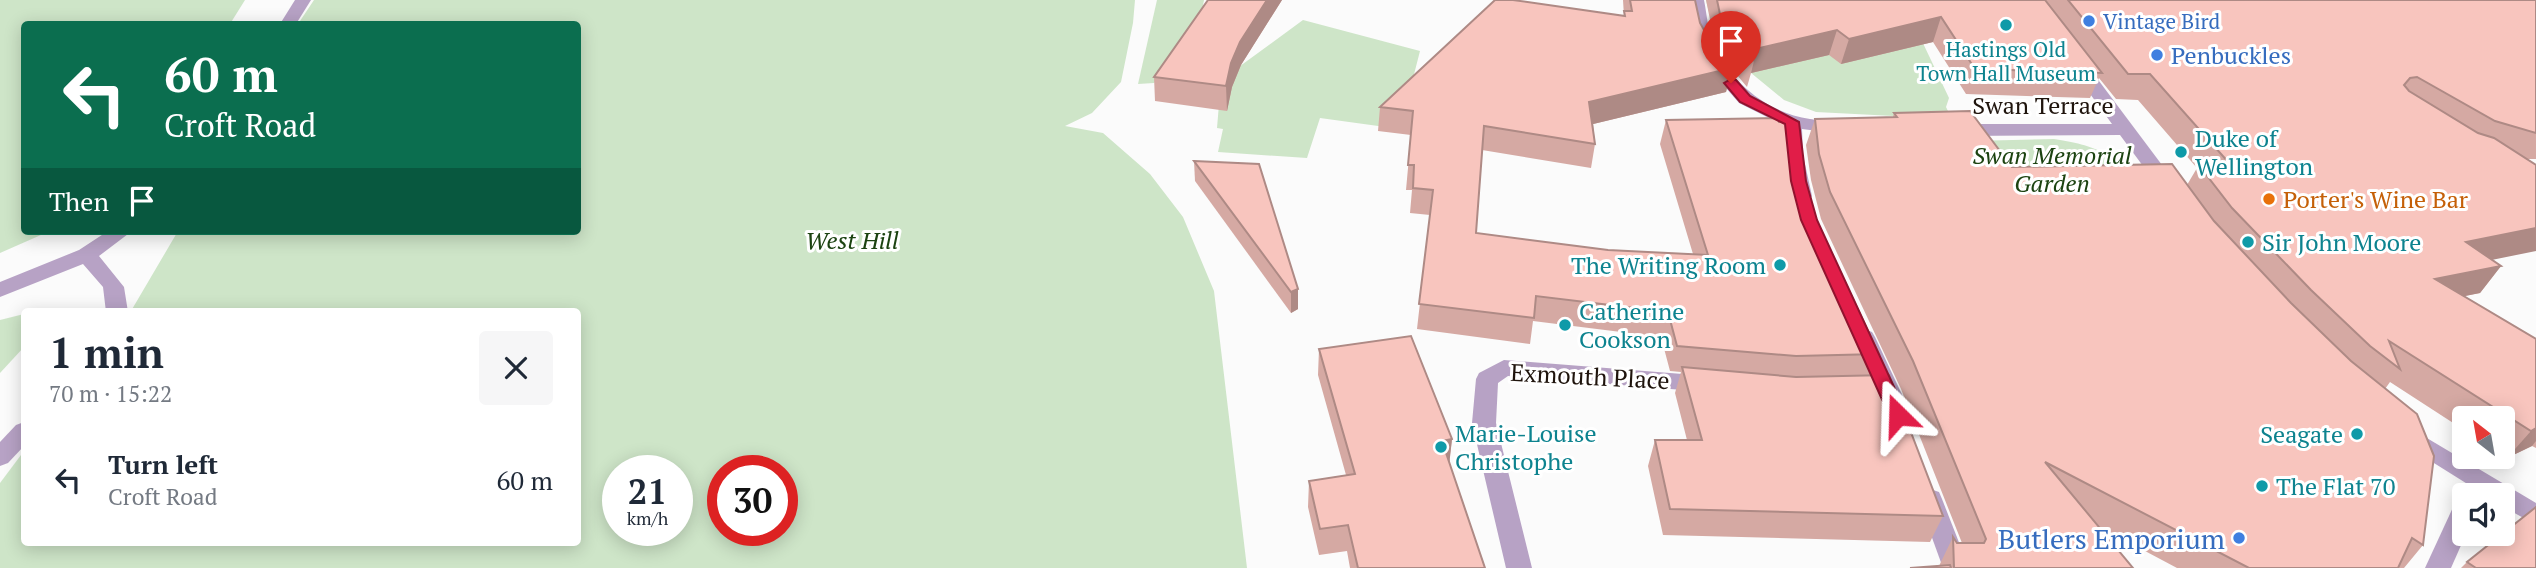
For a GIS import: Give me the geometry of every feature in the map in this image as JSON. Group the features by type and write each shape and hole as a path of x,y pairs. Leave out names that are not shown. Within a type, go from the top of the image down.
{"street":[{"path":"290,21 303,0"},
{"path":"1696,0 1705,45 1719,69 1745,99 1792,122 1865,130"},
{"path":"2063,46 2175,196"},
{"path":"1792,122 1798,181 1809,220"},
{"name":"Swan Terrace","path":"1943,130 2126,129"},
{"path":"0,290 86,255 116,235"},
{"path":"86,255 113,282 119,299 118,308"},
{"path":"1854,316 1898,415"},
{"name":"Exmouth Place","path":"1519,568 1484,423 1487,379 1504,369 1736,387"},
{"path":"1863,390 1888,390"},
{"path":"2391,422 2468,483"},
{"path":"0,457 21,434"},
{"path":"1922,479 1956,568"},
{"path":"2515,506 2536,515"},
{"path":"2438,568 2452,537"}],"green space":[{"path":"0,0 245,0 232,21 21,21 21,235 41,235 0,253"},
{"name":"West Hill","path":"314,0 1135,0 1121,82 1092,113 1065,126 1103,133 1150,174 1183,217 1214,291 1247,568 0,568 0,483 21,455 21,546 581,546 581,308 133,308 176,235 581,235 581,21 300,21"},
{"path":"1157,0 1204,0 1200,22 1169,70 1154,83 1138,84"},
{"path":"1706,0 1968,0 1921,39 1949,98 1946,107 1952,119 1816,112 1784,100 1717,45"},
{"path":"1303,20 1420,51 1400,129 1320,118 1307,158 1218,152 1223,129 1217,128 1219,104 1236,69"},
{"name":"Swan Memorial Garden","path":"2054,139 2084,145 2105,154 2122,169 2141,193 2029,199 1970,141"},
{"path":"21,315 21,350 0,373 0,320"}],"building":[{"path":"1208,0 1267,0 1240,42 1231,63 1226,86 1154,77"},
{"path":"1495,0 1513,0 1625,16 1624,11 1632,11 1630,0 1695,0 1700,23 1716,51 1732,68 1589,102 1595,144 1484,126 1476,233 1608,250 1708,255 1666,120 1777,118 1779,122 1789,121 1793,157 1804,196 1879,354 1796,356 1677,346 1668,312 1536,296 1534,318 1419,304 1433,190 1413,188 1414,165 1408,165 1413,111 1380,107"},
{"path":"1717,0 2045,0 2102,73 1975,69 1941,17 1849,39 1837,30 1751,50 1754,61 1734,40 1721,19"},
{"path":"2068,0 2536,0 2536,133 2495,121 2417,77 2410,78 2404,85 2409,91 2478,133 2494,138 2536,165 2536,228 2466,242 2501,266 2435,279 2536,339 2536,428 2531,431 2515,421 2515,406 2492,406 2389,341 2400,369 2370,346 2311,290 2232,208 2198,164 2230,164 2150,74 2128,74"},
{"path":"1970,111 2012,167 2172,164 2214,221 2291,303 2351,361 2417,414 2434,456 2423,545 2412,538 2398,568 2249,568 2045,462 2133,568 1954,568 1953,537 1957,543 1984,543 1986,539 1913,361 1830,192 1819,154 1815,119 1897,117 1894,113"},
{"path":"1194,161 1259,164 1298,289 1291,292"},
{"path":"1411,336 1452,439 1442,441 1485,568 1358,568 1348,525 1320,529 1309,481 1355,474 1319,349"},
{"path":"1682,367 1796,377 1889,375 1943,516 1670,509 1655,440 1702,440"},
{"path":"2536,507 2536,568 2476,568 2467,562 2487,546 2515,546 2515,524"},
{"path":"1950,565 1951,568 1910,568"}],"place":[{"name":"Vintage Bird","path":"2089,21"},
{"name":"Hastings Old Town Hall Museum","path":"2006,25"},
{"name":"Penbuckles","path":"2157,55"},
{"name":"Duke of Wellington","path":"2181,152"},
{"name":"Porter's Wine Bar","path":"2269,199"},
{"name":"Sir John Moore","path":"2248,242"},
{"name":"The Writing Room","path":"1780,265"},
{"name":"Catherine Cookson","path":"1565,325"},
{"name":"Seagate","path":"2357,434"},
{"name":"Marie-Louise Christophe","path":"1441,447"},
{"name":"The Flat 70","path":"2262,486"},
{"name":"Butlers Emporium","path":"2239,538"}],"route":[{"path":"1731,83 1745,99 1792,122 1798,181 1809,220 1898,415"}]}
